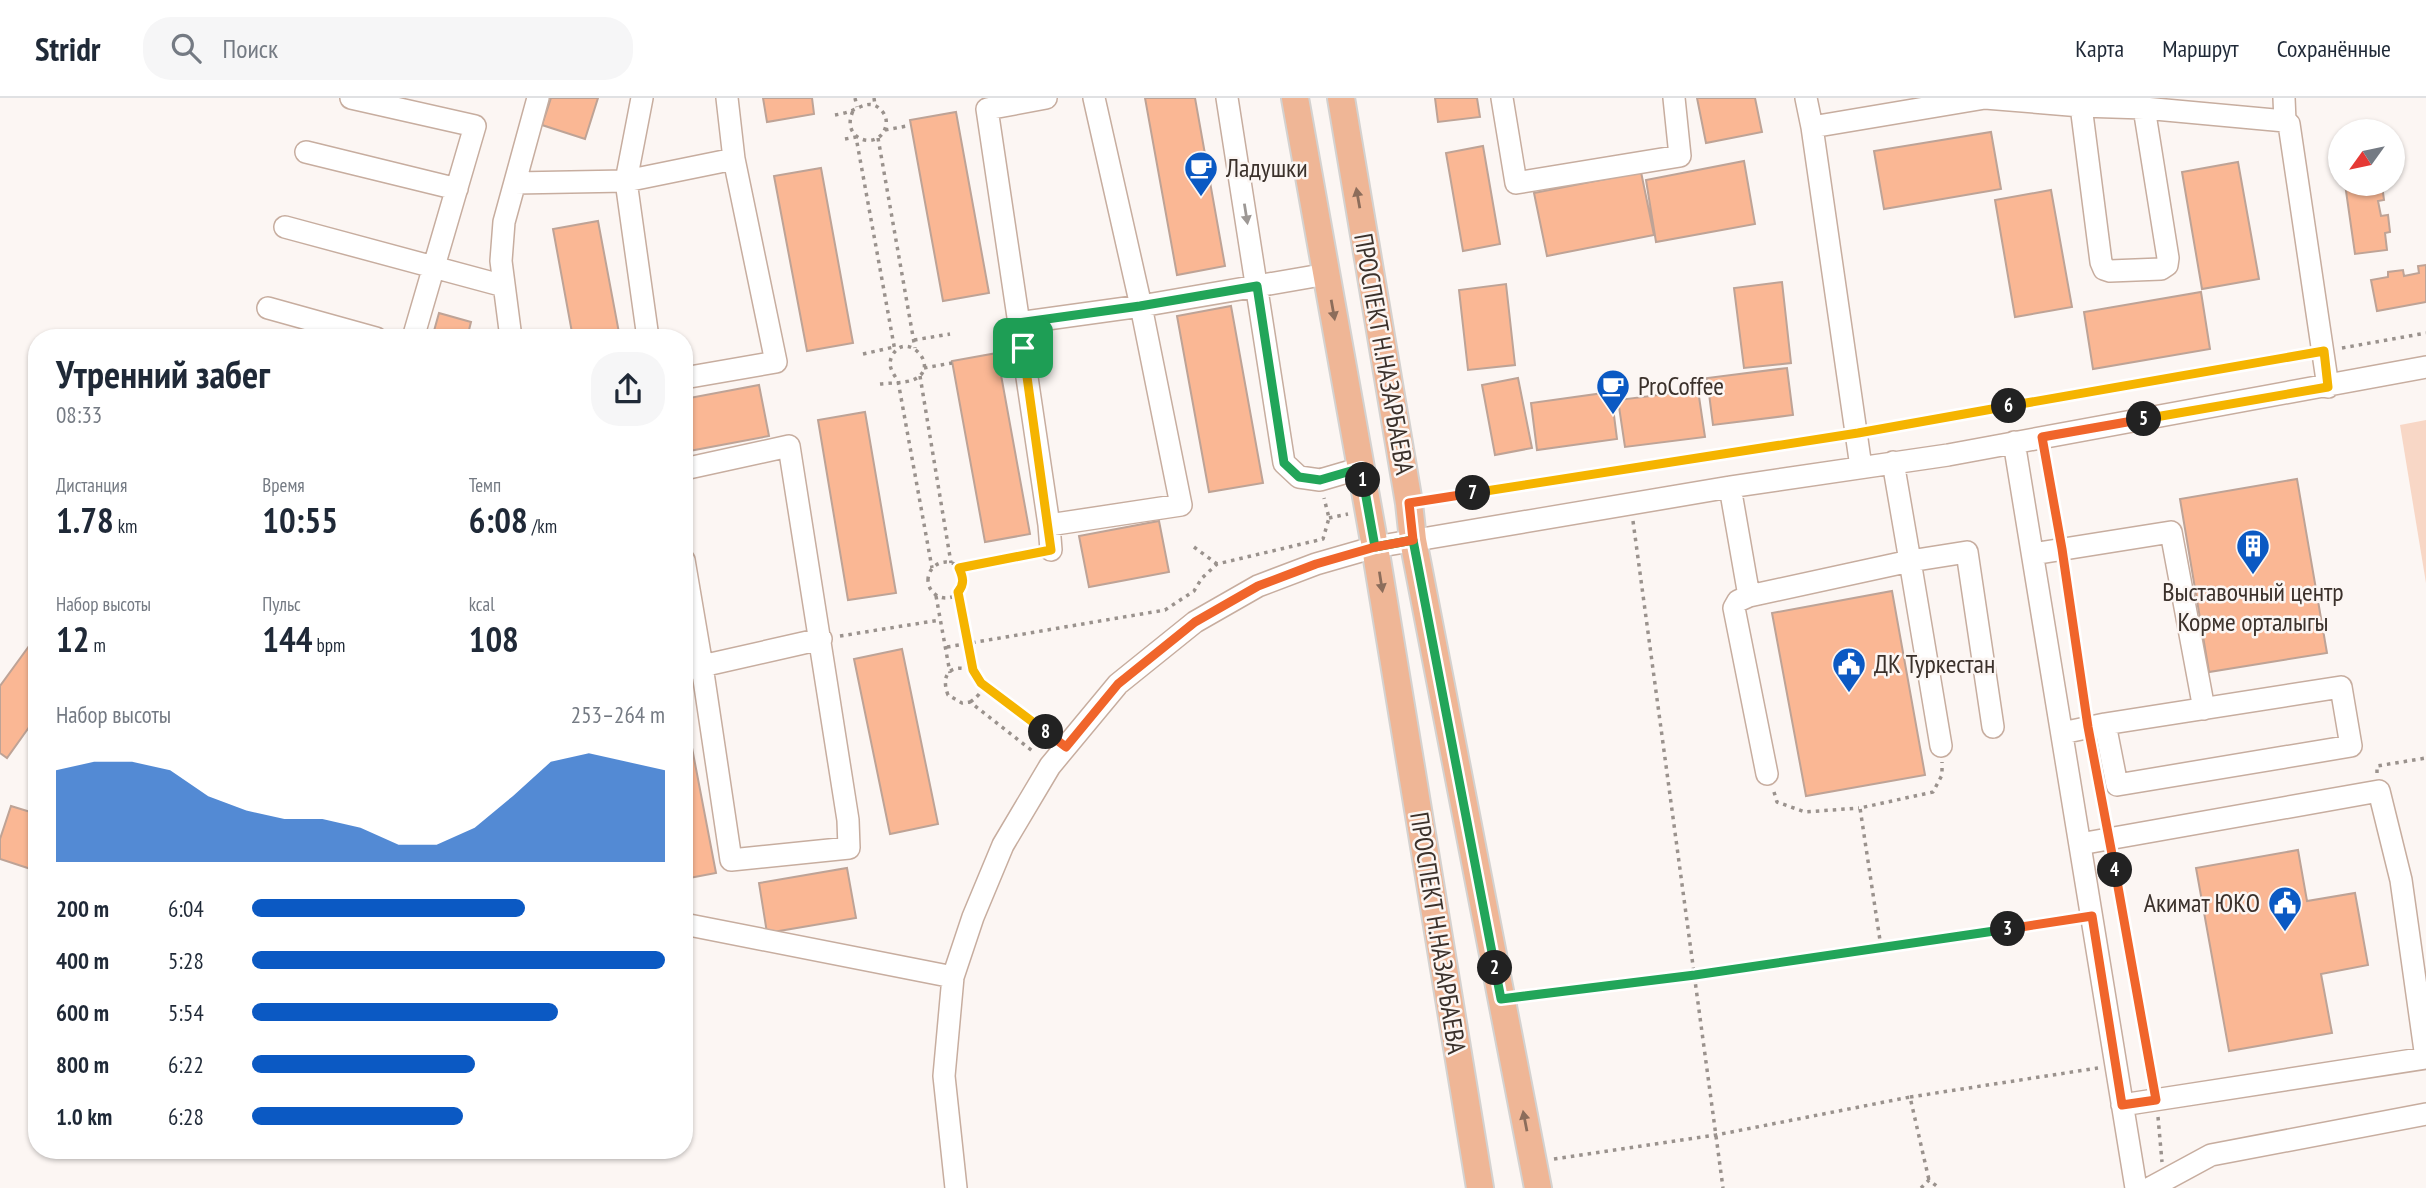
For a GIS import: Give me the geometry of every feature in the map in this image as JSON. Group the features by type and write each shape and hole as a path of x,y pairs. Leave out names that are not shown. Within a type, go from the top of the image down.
{"main road":[{"name":"ПРОСПЕКТ Н.НАЗАРБАЕВА","path":"1295,98 1375,547 1480,1188"},
{"name":"ПРОСПЕКТ Н.НАЗАРБАЕВА","path":"1341,98 1413,540 1538,1188"}],"street":[{"path":"351,98 475,126 416,329"},
{"path":"510,329 500,261 504,222 538,98"},
{"path":"642,98 626,181 647,329"},
{"path":"693,376 776,362 734,159 727,98"},
{"path":"1046,98 986,103 1051,550"},
{"path":"1049,525 1181,505 1094,98"},
{"path":"1227,98 1284,463 1299,477 1320,480 1361,468"},
{"path":"1502,98 1516,183 1680,156 1674,98"},
{"path":"1806,98 1861,467"},
{"path":"1812,127 1985,98 2144,108 2285,121 2290,125 2328,387"},
{"path":"2284,98 2285,121"},
{"path":"2081,106 2101,262 2104,269 2110,271 2161,269 2167,265 2144,108"},
{"path":"306,152 457,189"},
{"path":"515,183 626,181 734,159"},
{"path":"285,227 504,286"},
{"path":"1018,323 1140,306 1327,274"},
{"path":"268,308 344,329"},
{"path":"956,1188 944,1076 953,977 973,917 1003,845 1050,766 1118,684 1195,622 1258,586 1316,564 1375,547 1730,487 1948,455 2426,367"},
{"path":"2014,442 2136,1188"},
{"path":"693,467 789,446 821,639 848,820 849,848 731,860 693,668 821,639"},
{"path":"1893,461 1941,746"},
{"path":"1730,487 1749,596"},
{"path":"2032,554 2171,533 2204,709"},
{"path":"1767,774 1734,608 1738,601 1749,596 1910,561 1967,552 1993,727"},
{"path":"2062,733 2096,726 2341,687 2351,746 2117,785 2096,726"},
{"path":"2080,844 2379,791 2401,880 2426,1058 2122,1105"},
{"path":"693,926 953,977"},
{"path":"2157,1184 2211,1155 2426,1114"}],"path":[{"path":"855,98 850,128 856,137 894,349 890,361 891,372 898,382 932,568"},
{"path":"874,98 875,105"},
{"path":"835,115 866,104 875,105 883,111 887,120 885,130 878,138 867,141 856,137 845,139"},
{"path":"885,130 907,126"},
{"path":"878,138 915,348"},
{"path":"1409,503 1858,433 2426,332"},
{"path":"914,340 950,334"},
{"path":"863,354 904,346 915,348 923,356 924,368 920,376 951,563"},
{"path":"924,368 952,363"},
{"path":"880,384 910,381 920,376"},
{"path":"2042,437 2096,726"},
{"path":"947,647 1165,610 1194,591 1202,578 1217,564 1322,538 1329,518 1320,480"},
{"path":"1631,505 1723,1188"},
{"path":"1194,547 1217,564"},
{"path":"959,568 1051,550"},
{"path":"936,595 946,598 958,592 964,578 959,568 951,563 941,562 932,568 928,577 929,587 936,595 950,673"},
{"path":"958,592 973,670 981,683 1066,747"},
{"path":"821,639 940,620"},
{"path":"973,670 957,668 950,673 946,680 948,695 962,703 970,702 981,691 981,683"},
{"path":"970,702 1050,766"},
{"path":"1767,774 1777,802 1805,812 1860,808 1933,792 1942,775 1941,746"},
{"path":"2379,791 2377,766 2426,758"},
{"path":"2100,789 2156,1100 2157,1184"},
{"path":"1860,808 1881,947"},
{"path":"1501,999 1695,975 2092,916"},
{"path":"1533,1162 1716,1135 1910,1097 2116,1065"},
{"path":"1910,1097 1929,1180 1939,1188"},
{"path":"1921,1188 1929,1180"}],"shaded area":[{"path":"2426,420 2426,583 2400,425"}],"building":[{"path":"551,98 598,98 585,139 542,125"},
{"path":"763,98 812,98 814,114 767,122"},
{"path":"1145,98 1195,98 1225,266 1177,275"},
{"path":"1435,98 1477,98 1480,117 1438,122"},
{"path":"1697,98 1755,98 1762,132 1706,143"},
{"path":"956,112 989,293 943,301 910,120"},
{"path":"1991,132 2001,189 1884,209 1874,151"},
{"path":"1483,146 1500,244 1463,251 1446,153"},
{"path":"1744,161 1755,224 1656,242 1646,180"},
{"path":"2238,162 2259,279 2202,289 2182,172"},
{"path":"821,168 853,343 807,351 774,176"},
{"path":"1641,172 1654,235 1547,256 1534,193"},
{"path":"2051,190 2072,307 2015,317 1995,200"},
{"path":"2347,196 2383,196 2384,200 2378,201 2381,216 2388,215 2390,232 2385,233 2387,250 2355,254"},
{"path":"598,221 618,329 571,329 553,229"},
{"path":"2426,265 2426,302 2377,311 2371,280 2388,277 2388,272 2403,270 2404,276 2419,273 2418,266"},
{"path":"1782,282 1791,363 1744,368 1734,288"},
{"path":"1506,284 1515,365 1468,370 1459,290"},
{"path":"2201,292 2210,349 2093,369 2084,312"},
{"path":"1231,306 1263,483 1209,492 1177,316"},
{"path":"439,313 471,322 469,329 435,329"},
{"path":"997,353 1030,534 985,542 952,361"},
{"path":"1787,368 1793,415 1713,425 1707,378"},
{"path":"1518,378 1532,448 1495,455 1482,385"},
{"path":"759,385 769,436 693,450 693,397"},
{"path":"1698,390 1705,437 1625,447 1618,400"},
{"path":"1611,392 1617,439 1537,450 1531,403"},
{"path":"865,412 896,593 848,600 818,420"},
{"name":"Выставочный центр Корме орталыгы","path":"2297,479 2327,653 2209,672 2180,499"},
{"path":"1159,521 1169,572 1089,587 1079,536"},
{"name":"ДК Туркестан","path":"1892,591 1925,775 1806,796 1772,613"},
{"path":"28,647 28,729 7,758 0,753 0,686"},
{"path":"902,649 938,824 890,834 854,659"},
{"path":"693,753 716,873 693,877"},
{"path":"11,806 28,811 28,868 0,859 0,839"},
{"name":"Акимат ЮКО","path":"2298,850 2307,901 2355,893 2368,965 2321,974 2332,1033 2229,1051 2196,868"},
{"path":"847,868 856,918 767,933 759,883"}],"place":[{"name":"Ладушки","path":"1201,198"},
{"name":"ProCoffee","path":"1613,416"},
{"name":"Выставочный центр Корме орталыгы","path":"2253,576"},
{"name":"ДК Туркестан","path":"1849,694"},
{"name":"Акимат ЮКО","path":"2285,933"}],"route":[{"path":"1023,348 1018,323 1257,286 1284,463 1299,477 1320,480 1361,468 1375,547 1413,540 1501,999 1695,975 2092,916 2122,1105 2156,1100 2088,727 2062,549 2042,437 2328,387 2324,351 1858,433 1409,503 1413,540 1375,547 1316,564 1258,586 1195,622 1118,684 1066,747 981,683 973,670 958,592 964,578 959,568 1051,550 1023,348"}]}
